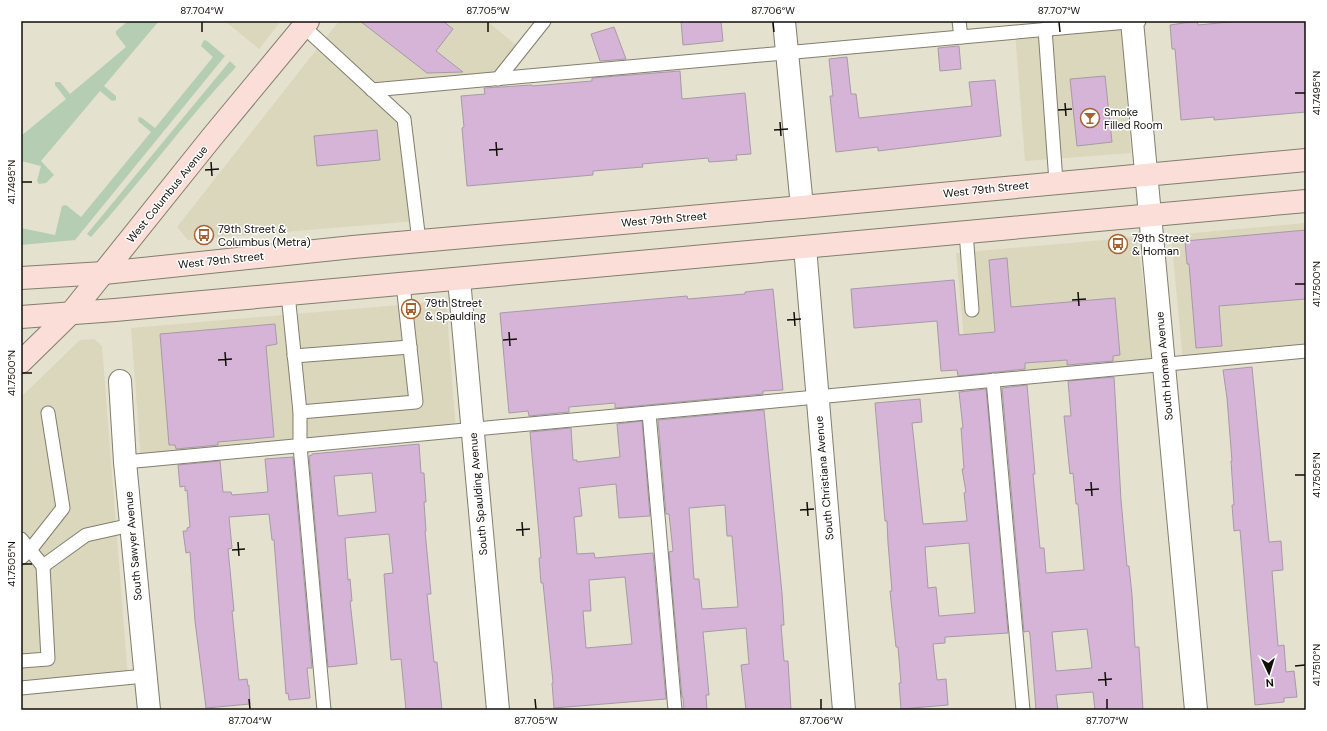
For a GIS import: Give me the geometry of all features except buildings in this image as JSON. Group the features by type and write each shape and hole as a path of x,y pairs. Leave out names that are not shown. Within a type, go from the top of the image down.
{"main road":[{"name":"West Columbus Avenue","path":"21,362 71,313 212,137 306,24"},
{"name":"West 79th Street","path":"21,278 104,273 419,241 1306,160"},
{"path":"21,318 1306,201"}],"street":[{"path":"784,21 802,207"},
{"name":"South Homan Avenue","path":"1134,21 1146,174 1196,710"},
{"name":"South Christiana Avenue","path":"805,247 844,710"},
{"name":"South Spaulding Avenue","path":"459,279 498,710"},
{"name":"South Sawyer Avenue","path":"120,381 125,462 148,710"}],"lane":[{"path":"498,79 544,21"},
{"path":"959,21 961,37"},
{"path":"372,90 1134,21"},
{"path":"306,24 372,90 404,119 419,241"},
{"path":"1045,29 1056,182"},
{"path":"966,232 972,310"},
{"path":"300,412 416,402 403,284"},
{"path":"288,294 300,412 300,446 324,710"},
{"path":"294,356 410,347"},
{"path":"125,462 1306,351"},
{"path":"993,380 1023,710"},
{"path":"25,554 64,508 48,413"},
{"path":"649,413 675,710"},
{"path":"43,566 86,535 131,525"},
{"path":"21,539 25,554 43,566"},
{"path":"21,661 48,659 43,566"},
{"path":"21,688 145,676"}],"shaded area":[{"path":"225,21 281,21 259,49"},
{"path":"339,21 487,21 521,49 498,79 372,90 404,119 417,221 188,240 177,227"},
{"path":"1121,22 1131,153 1025,161 1015,32"},
{"path":"1306,223 1306,351 1183,362 1171,235"},
{"path":"1137,237 1154,365 968,383 956,253"},
{"path":"446,301 456,431 141,461 131,328"},
{"path":"94,339 102,346 128,678 21,688 21,397 80,340"}],"green space":[{"path":"128,21 159,21 104,86 116,96 116,100 112,101 100,91 41,161 54,175 46,183 39,184 37,181 41,166 21,161 21,136 66,99 55,85 55,82 60,82 70,94 126,47 116,34 116,31"},
{"path":"204,40 225,56 75,240 21,245 21,228 55,235 62,206 66,205 81,217 151,132 139,122 139,117 155,128 213,57 201,46"},
{"path":"230,61 236,67 91,237 87,234"}],"place":[{"name":"Smoke Filled Room","path":"1090,118"},
{"name":"79th Street & Columbus (Metra)","path":"204,235"},
{"name":"79th Street & Homan","path":"1118,244"},
{"name":"79th Street & Spaulding","path":"411,309"}]}
